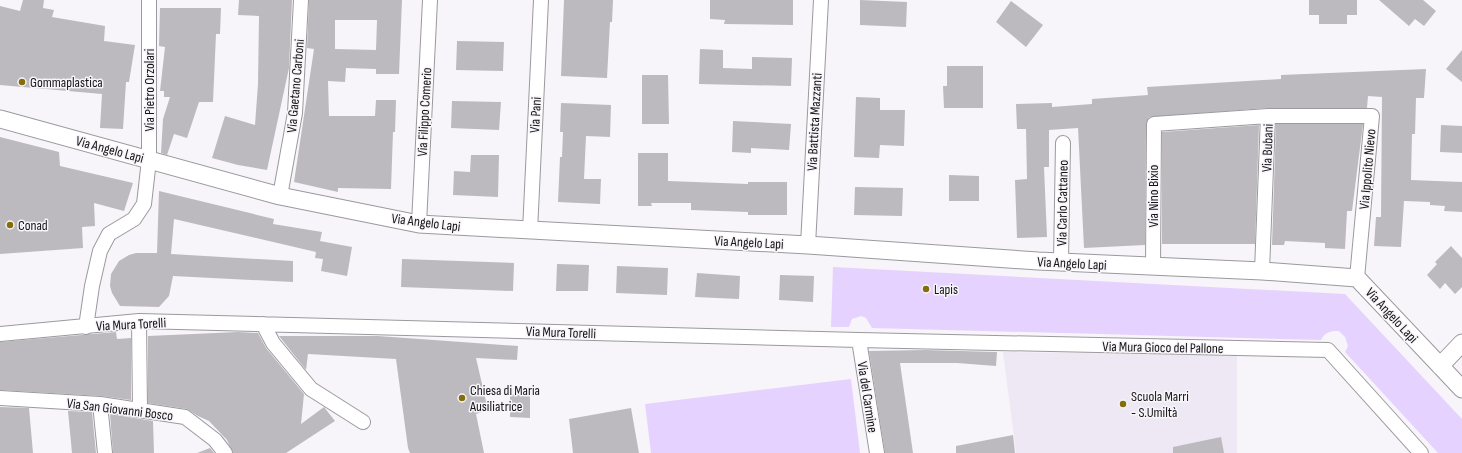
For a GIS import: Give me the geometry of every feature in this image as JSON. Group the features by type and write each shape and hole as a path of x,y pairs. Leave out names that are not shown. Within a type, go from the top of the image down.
{"street":[{"name":"Via Pietro Orzolari","path":"86,327 92,286 100,251 110,234 134,219 144,204 149,160 149,0"},
{"name":"Via Gaetano Carboni","path":"280,196 295,113 301,0"},
{"name":"Via Filippo Comerio","path":"419,224 430,0"},
{"name":"Via Pani","path":"530,231 541,0"},
{"name":"Via Battista Mazzanti","path":"808,244 821,0"},
{"name":"Via Bubani","path":"1154,124 1268,116 1262,271"},
{"name":"Via Ippolito Nievo","path":"1268,116 1372,116 1357,278"},
{"name":"Via Angelo Lapi","path":"0,119 280,196 419,224 530,231 808,244 1061,262 1262,271 1357,278 1462,389"},
{"name":"Via Nino Bixio","path":"1153,267 1154,124"},
{"name":"Via Carlo Cattaneo","path":"1061,262 1063,143"},
{"name":"Via Mura Torelli","path":"0,334 139,321 859,340"},
{"path":"139,321 140,410"},
{"path":"263,324 273,343 311,389 363,422"},
{"name":"Via del Carmine","path":"859,340 877,453"},
{"name":"Via Mura Gioco del Pallone","path":"859,340 1328,350 1421,453"},
{"path":"1440,366 1462,342"},
{"name":"Via San Giovanni Bosco","path":"0,398 100,404 185,417 215,440 225,453"},
{"path":"100,404 105,453"}],"shaded area":[{"path":"833,267 1345,294 1462,419 1462,453 1438,453 1345,352 1348,346 1345,337 1339,331 1328,332 1321,340 872,328 866,318 861,316 852,319 849,327 831,327"},
{"name":"Scuola Marri - S.Umiltà","path":"1003,352 1237,355 1237,453 1016,453"},
{"path":"851,379 860,453 651,453 645,404"}],"building":[{"path":"23,0 44,0 43,8 54,10 52,17 105,26 104,41 135,45 129,82 126,82 123,129 100,128 102,94 0,85 0,6 20,11"},
{"path":"239,0 292,0 289,68 267,170 238,165 212,158 225,116 255,125 258,84 259,16 238,15"},
{"path":"309,0 402,0 399,74 376,74 376,69 346,68 345,82 328,81 329,116 375,116 376,100 396,100 395,132 393,132 391,189 338,188 338,192 294,182 314,49 307,48","holes":["335,20 377,20 376,50 335,49"]},
{"path":"564,0 613,0 612,22 610,22 607,78 561,76"},
{"path":"710,0 793,0 793,25 724,24 725,20 710,19"},
{"path":"860,0 907,2 906,27 860,25"},
{"path":"1309,0 1357,0 1357,15 1347,15 1347,24 1319,24 1319,15 1309,15"},
{"path":"1379,0 1423,0 1436,11 1424,26 1415,19 1409,26"},
{"path":"1011,1 1043,25 1026,47 996,22"},
{"path":"160,8 221,8 220,34 216,34 213,102 199,102 187,138 174,134 167,155 161,153 163,119 170,97 164,97 164,91 160,91 165,47 159,46"},
{"path":"457,41 504,42 503,71 456,70"},
{"path":"700,49 723,50 723,68 752,69 752,57 792,58 791,86 699,84"},
{"path":"1462,50 1462,82 1446,69"},
{"path":"947,66 983,66 983,108 944,108 943,86 947,86"},
{"path":"1426,69 1424,98 1416,98 1415,134 1412,134 1411,180 1462,182 1462,212 1444,211 1445,206 1430,205 1430,202 1404,201 1401,247 1374,246 1376,217 1381,217 1382,97 1368,96 1367,108 1267,108 1149,117 1146,124 1145,245 1084,248 1078,128 1049,130 1049,167 1044,167 1047,237 1017,238 1015,180 1027,179 1026,129 1017,129 1016,104 1052,103 1052,107 1092,104 1092,99 1148,95 1147,87 1281,79 1281,75"},
{"path":"642,75 668,75 669,124 642,124"},
{"path":"856,97 880,98 880,110 905,110 904,146 880,145 879,158 854,157"},
{"path":"452,101 501,102 499,130 451,128"},
{"path":"561,103 611,105 610,137 586,136 584,179 601,179 600,204 558,202 560,157 562,157 563,132 560,132"},
{"path":"733,121 791,124 789,150 751,148 751,153 732,152"},
{"path":"1276,124 1363,124 1352,211 1347,211 1345,249 1325,248 1325,243 1285,241 1284,245 1272,245"},
{"path":"1259,125 1255,244 1162,244 1162,132"},
{"path":"1441,125 1462,126 1462,153 1440,152"},
{"path":"0,137 59,152 60,166 133,183 124,211 94,203 95,226 82,227 83,248 0,254"},
{"path":"638,153 668,153 668,181 748,184 748,182 787,182 787,215 748,215 748,212 691,210 691,203 651,203 652,206 638,206"},
{"path":"471,155 499,155 498,197 453,195 454,171 470,172"},
{"path":"949,175 979,176 979,201 949,201"},
{"path":"855,187 903,188 902,216 854,215"},
{"path":"159,191 274,219 273,224 322,232 320,241 352,247 347,276 321,271 323,259 315,258 316,252 174,219 171,254 293,261 293,282 173,276 169,296 159,307 120,306 112,293 110,286 111,274 119,261 129,255 136,253 157,253"},
{"path":"1451,246 1462,258 1462,287 1455,294 1445,283 1440,289 1427,275 1437,264 1435,262"},
{"path":"402,259 514,263 513,291 401,287"},
{"path":"557,264 589,265 588,291 556,291"},
{"path":"617,266 668,268 667,295 616,293"},
{"path":"697,273 740,276 739,299 695,297"},
{"path":"780,275 814,276 813,302 779,300"},
{"path":"116,332 117,339 131,338 131,400 101,396 0,390 0,342"},
{"path":"238,332 258,333 266,348 304,394 301,424 324,407 335,421 286,453 233,453 227,440 209,421 187,409 148,403 148,336"},
{"path":"279,336 378,336 518,346 517,360 476,358 488,410 476,414 484,453 410,453 408,448 396,359 308,354 306,370"},
{"path":"925,350 997,352 996,366 957,363 900,363 913,453 885,453 869,351"},
{"path":"510,394 530,394 530,418 510,417"},
{"path":"0,407 29,408 33,453 0,453"},
{"path":"631,408 639,453 573,453 569,419"},
{"path":"68,411 92,412 96,453 72,453"},
{"path":"110,414 153,421 154,453 113,453"},
{"path":"1013,435 1015,453 956,453 956,446"},
{"path":"1221,437 1224,453 1173,453 1173,447"},
{"path":"210,448 214,453 197,453"}],"place":[{"name":"Gommaplastica","path":"22,82"},
{"name":"Conad","path":"10,225"},
{"name":"Lapis","path":"926,289"},
{"name":"Chiesa di Maria Ausiliatrice","path":"462,398"},
{"name":"Scuola Marri - S.Umiltà","path":"1123,404"}]}
